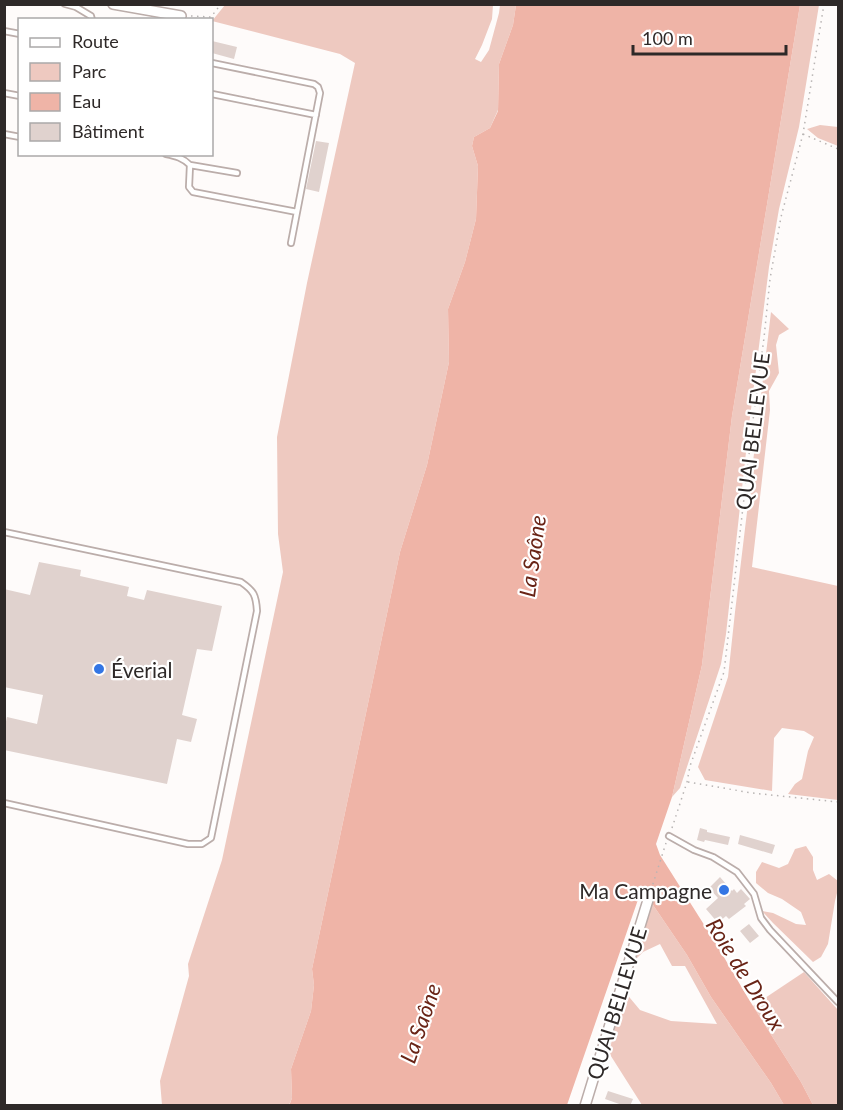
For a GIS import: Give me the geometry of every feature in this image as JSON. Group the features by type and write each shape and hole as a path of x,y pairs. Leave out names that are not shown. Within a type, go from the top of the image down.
{"street":[{"path":"113,4 181,16"},
{"name":"QUAI BELLEVUE","path":"585,1106 648,900"}],"lane":[{"path":"64,4 76,7 92,18"},
{"path":"213,63 314,84 318,87 320,93 291,243"},
{"path":"213,94 316,115"},
{"path":"173,156 190,165 237,173"},
{"path":"190,165 189,187 193,192 297,212"},
{"path":"4,532 242,582 252,590 256,599 257,611 211,838 202,844 188,844 4,803"},
{"path":"669,836 687,847 713,857 737,872 754,894 761,918 770,930 838,1002"}],"path":[{"path":"181,16 211,16 221,4"},
{"name":"QUAI BELLEVUE","path":"648,900 687,782 690,766 724,672 770,279 781,218 803,134 824,4"},
{"path":"803,134 838,149"},
{"path":"687,782 752,793 838,802"}],"green space":[{"path":"225,5 493,5 492,19 475,59 481,62 489,50 500,5 516,5 513,25 499,64 498,110 490,128 474,137 472,146 478,166 476,219 465,262 448,309 449,362 427,465 400,552 312,969 314,985 311,1011 291,1069 292,1098 289,1105 162,1105 160,1081 189,976 188,964 222,860 283,572 278,534 277,437 307,283 355,63 340,54 213,20"},
{"path":"800,5 819,5 799,127 779,209 769,267 726,634 721,664 680,788 672,797 702,665 732,416"},
{"path":"820,125 838,127 838,146 818,138 807,129"},
{"path":"771,312 789,329 779,335 776,345 779,373 769,391 770,410 752,567 838,586 838,800 788,794 802,779 808,751 814,737 804,731 782,728 774,738 772,791 705,780 698,767 728,677"},
{"path":"806,846 813,857 813,870 817,880 829,874 838,881 828,944 821,957 813,962 762,911 773,913 796,924 806,925 801,912 768,893 756,883 756,872 762,862 779,868 788,864 795,849"},
{"path":"651,902 687,955 711,997 784,1105 642,1105 609,1053 625,992 640,1010 671,1021 717,1024 685,966 672,966 660,944 643,952 636,959"},
{"path":"804,972 838,1010 838,1105 813,1105 753,1006"}],"water":[{"name":"La Saône","path":"516,5 800,5 732,416 702,665 672,797 656,844 660,855 813,1105 784,1105 711,997 687,955 641,891 567,1105 289,1106 292,1098 291,1069 311,1011 314,985 312,969 400,552 427,465 449,362 448,309 465,262 476,219 478,166 472,146 474,137 490,128 498,111 499,64 513,25"}],"building":[{"path":"213,41 237,47 234,59 213,53"},
{"path":"316,141 329,143 319,192 306,189"},
{"name":"Éverial","path":"39,562 81,570 80,576 129,587 127,596 144,600 147,590 222,606 212,651 197,649 182,715 197,719 191,742 177,739 167,784 4,750 4,730 7,717 37,724 43,695 4,687 4,589 30,595"},
{"path":"700,828 707,832 730,837 728,845 697,840"},
{"path":"740,835 775,845 772,854 738,844"},
{"path":"720,877 732,891 734,889 737,893 741,889 750,899 744,904 746,906 729,919 726,916 718,923 706,909 718,898 709,888"},
{"path":"749,924 759,936 750,943 740,931"},
{"path":"608,1091 633,1099 630,1106 605,1099"}],"place":[{"name":"Éverial","path":"99,669"},
{"name":"Ma Campagne","path":"724,890"}],"water label":[{"name":"Roie de Droux","path":"746,974"}]}
